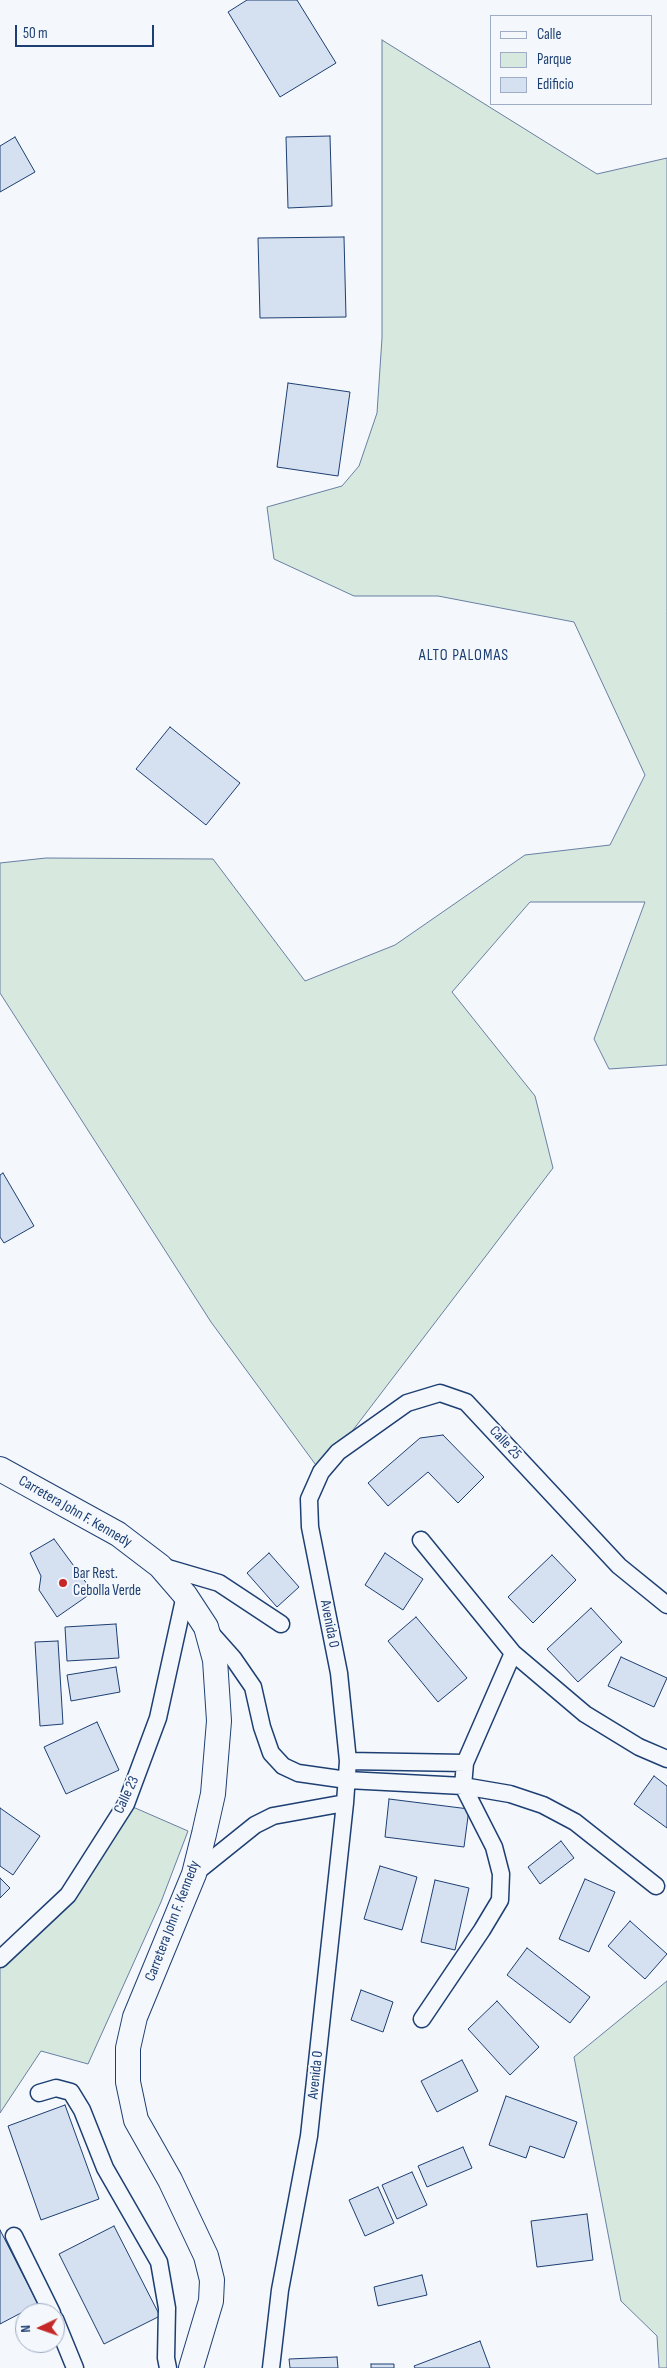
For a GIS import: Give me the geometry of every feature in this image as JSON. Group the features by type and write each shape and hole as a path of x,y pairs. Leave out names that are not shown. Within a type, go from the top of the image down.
{"main road":[{"name":"Carretera John F. Kennedy","path":"0,1469 118,1534 160,1566 185,1595 206,1627 215,1660 219,1721 212,1794 194,1874 135,2017 128,2048 128,2082 136,2120 170,2180 206,2256 212,2280 211,2301 190,2368"}],"street":[{"name":"Calle 25","path":"321,1472 338,1452 407,1403 440,1393 466,1402 619,1566 667,1605"},
{"name":"Avenida 0","path":"271,2368 280,2290 309,2136 346,1803 348,1761 339,1673 310,1527 309,1499 321,1472"},
{"path":"421,1540 514,1653 585,1714 639,1747 667,1759"},
{"path":"160,1566 219,1583 281,1624"},
{"name":"Calle 23","path":"0,1959 68,1895 126,1804 158,1718 185,1595"},
{"path":"206,1627 233,1658 254,1687 262,1727 271,1753 282,1766 298,1773 347,1780 463,1786 510,1794 543,1805 575,1822 656,1886"},
{"path":"422,2019 500,1900 501,1874 494,1847 463,1786 465,1763 514,1653"},
{"path":"348,1761 465,1763"},
{"path":"194,1874 255,1825 274,1816 346,1803"},
{"path":"39,2093 56,2088 71,2092 82,2110 105,2168 159,2262 167,2308 166,2358 168,2368"},
{"path":"14,2236 47,2303"},
{"path":"65,2344 75,2368"}],"green space":[{"path":"382,40 597,174 667,158 667,1065 609,1069 594,1039 645,902 530,902 452,992 535,1096 553,1168 321,1472 211,1322 0,993 0,863 46,858 213,859 305,981 395,945 525,855 610,845 645,775 574,622 438,596 354,596 274,559 267,507 342,486 359,466 377,413 382,338"},
{"path":"126,1804 188,1831 161,1902 88,2064 41,2051 0,2113 0,1959 68,1895"},
{"path":"667,1981 667,2368 659,2368 657,2336 621,2301 574,2057"}],"building":[{"path":"247,0 297,0 336,63 280,97 228,12"},
{"path":"330,136 332,206 288,208 286,137"},
{"path":"15,137 35,172 0,192 0,146"},
{"path":"344,237 346,317 260,318 258,238"},
{"path":"288,383 350,392 338,476 277,467"},
{"path":"170,727 240,783 206,825 136,769"},
{"path":"3,1173 34,1226 4,1243 0,1237 0,1175"},
{"path":"443,1435 484,1477 458,1503 428,1472 388,1506 368,1483 420,1438"},
{"name":"Bar Rest. Cebolla Verde","path":"54,1539 93,1592 57,1617 39,1590 41,1576 30,1553"},
{"path":"269,1553 299,1587 277,1607 247,1573"},
{"path":"385,1553 423,1579 403,1610 365,1585"},
{"path":"552,1555 576,1580 533,1623 508,1597"},
{"path":"591,1608 622,1642 578,1682 547,1649"},
{"path":"416,1617 467,1678 438,1702 388,1641"},
{"path":"116,1624 119,1658 67,1661 65,1627"},
{"path":"58,1641 63,1724 40,1726 35,1642"},
{"path":"621,1657 667,1678 654,1707 608,1686"},
{"path":"116,1667 120,1692 71,1701 67,1675"},
{"path":"97,1722 119,1770 66,1794 44,1747"},
{"path":"654,1776 667,1786 667,1828 634,1804"},
{"path":"389,1799 469,1809 464,1847 385,1837"},
{"path":"0,1808 40,1836 13,1875 0,1866"},
{"path":"561,1841 574,1858 540,1884 528,1867"},
{"path":"380,1866 417,1877 402,1930 364,1919"},
{"path":"0,1878 10,1888 0,1898"},
{"path":"585,1879 615,1892 589,1952 559,1939"},
{"path":"435,1880 469,1888 455,1950 421,1942"},
{"path":"630,1921 667,1954 645,1979 608,1946"},
{"path":"527,1948 590,1997 570,2023 507,1975"},
{"path":"361,1990 393,2002 383,2032 351,2020"},
{"path":"497,2001 539,2047 510,2075 468,2029"},
{"path":"462,2060 478,2091 437,2112 421,2081"},
{"path":"506,2096 577,2122 564,2158 530,2146 526,2158 489,2145"},
{"path":"65,2105 99,2199 41,2220 8,2126"},
{"path":"463,2147 472,2168 427,2187 418,2166"},
{"path":"412,2172 427,2205 397,2219 382,2185"},
{"path":"378,2187 394,2223 365,2236 349,2200"},
{"path":"587,2214 593,2260 537,2267 531,2221"},
{"path":"114,2226 160,2316 104,2344 59,2254"},
{"path":"0,2230 37,2303 15,2303 15,2316 0,2324"},
{"path":"422,2275 427,2295 378,2306 374,2287"},
{"path":"480,2341 490,2368 415,2368 414,2366"},
{"path":"337,2357 338,2368 290,2368 289,2359"},
{"path":"371,2364 394,2364 394,2368 371,2368"}],"place":[{"name":"Bar Rest. Cebolla Verde","path":"63,1583"}],"district":[{"name":"ALTO PALOMAS","path":"464,656"}]}
